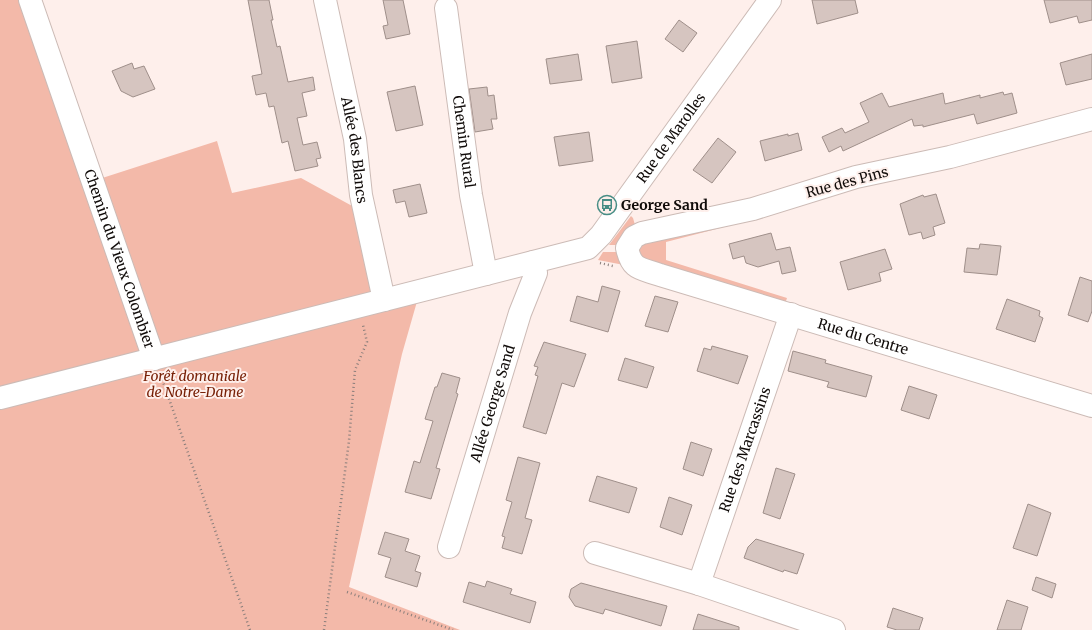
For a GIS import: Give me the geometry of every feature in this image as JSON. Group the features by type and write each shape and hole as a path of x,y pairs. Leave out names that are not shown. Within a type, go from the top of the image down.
{"street":[{"name":"Chemin du Vieux Colombier","path":"30,0 154,359"},
{"name":"Allée des Blancs","path":"325,0 355,139 361,195 390,298"},
{"name":"Rue de Marolles","path":"0,398 588,248 601,235 770,0"},
{"name":"Chemin Rural","path":"446,8 471,195 486,274"},
{"name":"Rue des Pins","path":"626,267 630,260 627,248 634,237 642,233 753,209 856,177 950,157 1092,119"},
{"name":"Allée George Sand","path":"450,547 520,313 536,274 533,262"},
{"name":"Rue du Centre","path":"626,267 791,314 1092,406"},
{"name":"Rue des Marcassins","path":"700,584 791,314"},
{"path":"595,553 700,584 834,630"}],"path":[{"path":"595,261 626,267"},
{"path":"324,630 349,441 355,370 367,342 358,306"},
{"name":"Chemin du Vieux Colombier","path":"154,359 250,630"},
{"path":"347,592 453,630"}],"green space":[{"name":"Forêt domaniale de Notre-Dame","path":"0,0 30,0 93,181 217,141 232,193 301,178 365,213 384,299 420,291 402,354 349,587 460,630 0,630"},
{"path":"631,216 635,225 620,245 609,245"},
{"path":"751,220 666,242 666,260 787,298 785,304 640,263 635,248 639,241"},
{"path":"603,252 621,252 624,265 598,260"}],"building":[{"path":"248,0 269,0 273,20 271,20 277,47 280,46 288,82 313,77 315,90 302,93 307,116 297,118 303,145 317,142 321,158 316,159 318,166 295,171 288,141 282,143 274,106 269,107 266,93 256,95 252,76 262,74"},
{"path":"383,0 403,0 410,34 386,39 383,26 388,25"},
{"path":"812,0 855,0 858,13 817,24"},
{"path":"1044,0 1092,0 1092,20 1079,23 1077,16 1050,23"},
{"path":"679,20 697,33 683,52 665,39"},
{"path":"637,41 642,78 612,83 606,46"},
{"path":"578,54 582,80 550,84 546,59"},
{"path":"1092,54 1092,79 1066,85 1060,63"},
{"path":"132,63 134,69 144,66 155,89 133,97 121,91 112,71"},
{"path":"415,86 423,125 396,131 387,92"},
{"path":"487,87 488,96 494,95 497,119 491,119 493,129 475,132 469,89"},
{"path":"1003,92 1004,95 1012,93 1017,113 977,124 974,114 923,127 923,125 914,126 912,119 843,151 841,146 829,152 822,137 842,128 845,133 869,122 860,103 882,93 889,107 943,93 945,104 980,95 980,98"},
{"path":"589,132 593,161 559,166 554,137"},
{"path":"798,133 802,150 765,161 760,141"},
{"path":"718,138 736,152 712,183 693,170"},
{"path":"420,184 427,213 409,217 405,201 396,203 393,190"},
{"path":"936,194 945,223 933,227 935,235 923,239 921,232 909,235 900,204 923,195 924,197"},
{"path":"771,233 776,250 790,247 796,271 782,274 779,261 758,267 746,263 744,256 733,259 729,244"},
{"path":"980,244 1001,246 997,275 964,272 967,248 979,249"},
{"path":"885,249 892,269 879,273 881,281 848,290 840,262"},
{"path":"1080,277 1092,281 1092,311 1088,322 1068,315"},
{"path":"602,286 620,291 608,332 570,321 577,296 598,302"},
{"path":"655,296 678,302 668,332 645,326"},
{"path":"1007,299 1040,311 1039,316 1043,318 1035,342 996,329"},
{"path":"544,342 586,354 574,387 562,383 546,434 523,427 538,376 535,375 538,367 534,366"},
{"path":"712,346 748,356 738,384 697,371 704,348 711,350"},
{"path":"793,351 826,360 825,363 872,376 866,397 827,387 829,382 788,371"},
{"path":"625,358 654,367 647,388 618,380"},
{"path":"442,373 460,378 456,393 458,394 436,468 440,469 431,499 405,492 414,461 420,463 433,421 425,419 435,387 437,387"},
{"path":"909,386 937,395 929,419 901,410"},
{"path":"691,442 712,449 703,476 683,469"},
{"path":"518,457 540,463 525,518 532,520 522,554 502,548 505,537 502,536 512,502 506,500"},
{"path":"776,468 795,474 780,519 763,513"},
{"path":"597,476 637,488 629,513 589,501"},
{"path":"669,497 692,505 682,535 660,527"},
{"path":"1028,504 1051,513 1037,556 1013,548"},
{"path":"385,532 409,539 405,551 420,556 415,571 421,573 417,587 385,577 391,558 378,554"},
{"path":"756,539 804,554 797,574 784,570 783,572 744,558 748,547"},
{"path":"1036,577 1056,584 1052,598 1032,590"},
{"path":"487,581 512,589 510,594 536,602 530,623 463,602 469,582 485,587"},
{"path":"581,583 667,606 661,626 605,609 603,614 575,606 569,597 571,589"},
{"path":"1007,600 1028,607 1021,630 997,630"},
{"path":"893,608 923,618 919,630 897,630 887,627"},
{"path":"698,614 739,627 739,630 693,630"}],"place":[{"name":"George Sand","path":"607,205"}]}
